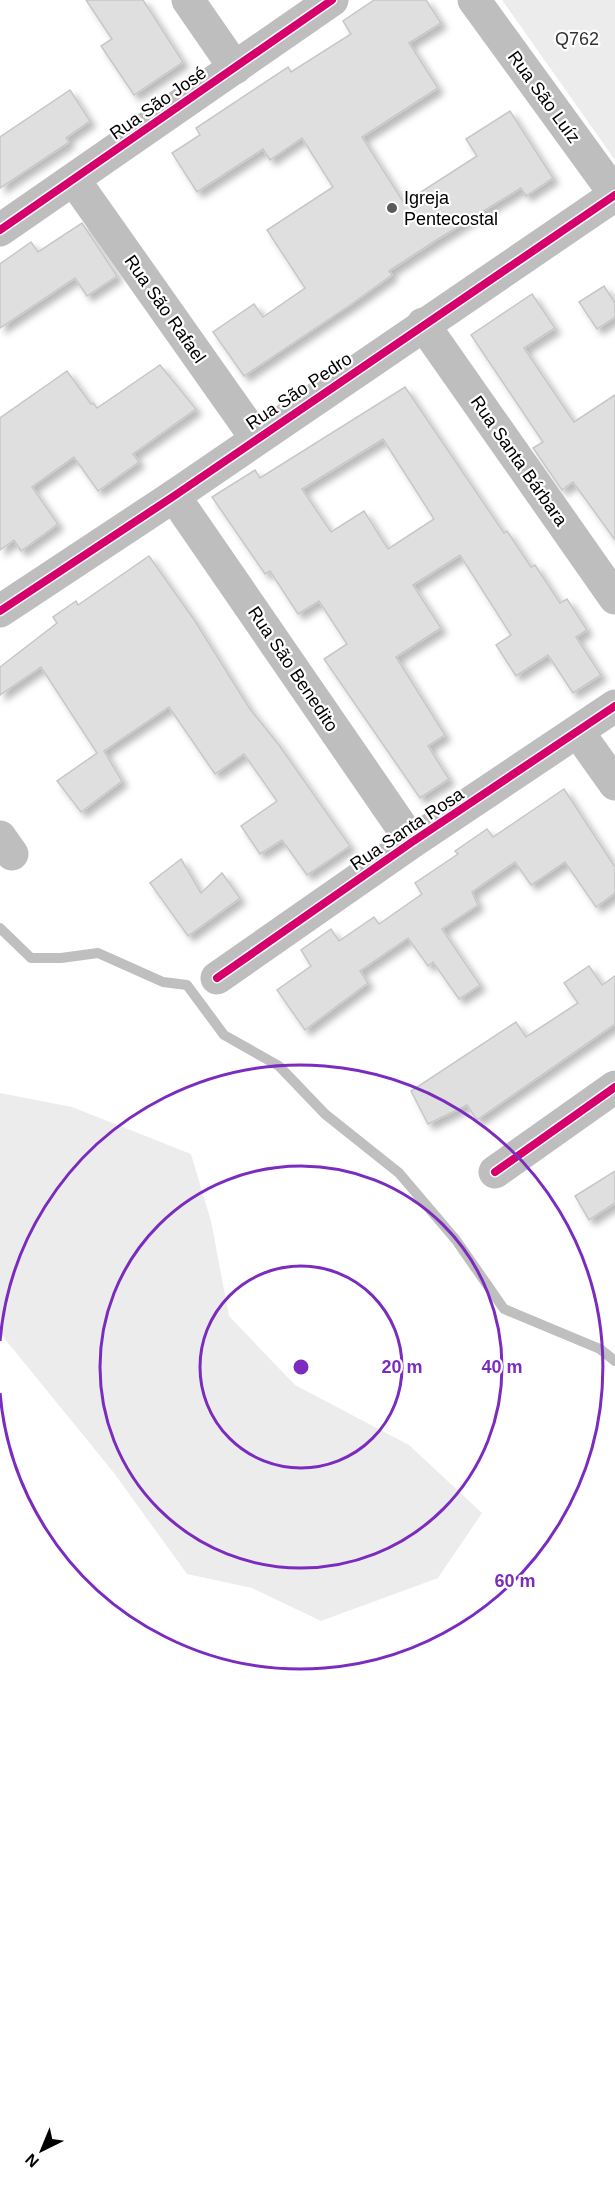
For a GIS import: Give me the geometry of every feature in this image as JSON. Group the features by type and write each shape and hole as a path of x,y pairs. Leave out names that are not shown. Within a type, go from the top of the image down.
{"street":[{"path":"188,0 235,68"},
{"name":"Rua São José","path":"0,230 332,0"},
{"name":"Rua São Luíz","path":"474,0 615,195"},
{"name":"Rua São Rafael","path":"74,180 256,438"},
{"name":"Rua São Pedro","path":"0,611 174,496 615,195"},
{"name":"Rua Santa Bárbara","path":"423,324 615,598"},
{"name":"Rua São Benedito","path":"174,496 412,842"},
{"name":"Rua Santa Rosa","path":"217,978 412,842 615,706"},
{"path":"578,732 615,784"},
{"path":"495,1172 615,1087"}],"green space":[{"name":"Q762","path":"502,0 615,0 615,160"},
{"path":"0,1093 72,1107 191,1154 211,1221 229,1316 295,1385 409,1445 482,1513 438,1578 321,1621 252,1588 187,1574 114,1473 0,1333"}],"building":[{"path":"86,0 143,0 183,62 134,95 101,46 112,39"},
{"path":"374,0 426,0 441,23 409,43 438,88 362,137 404,203 477,156 466,139 510,111 553,178 526,196 521,188 435,241 389,271 392,275 353,303 244,376 213,332 254,304 263,317 305,288 267,230 333,187 302,138 270,160 263,149 197,192 172,153 200,135 196,128 288,67 291,72 351,34 343,21"},
{"path":"70,90 90,121 66,138 69,142 0,188 0,137"},
{"path":"82,223 117,276 87,296 75,278 0,328 0,264 31,242 38,252"},
{"path":"604,286 615,303 615,317 597,329 579,302"},
{"path":"532,294 555,328 524,348 574,422 615,395 615,540 573,482 562,490 533,448 543,442 471,335"},
{"path":"160,365 196,409 133,454 139,462 98,491 74,457 32,487 58,524 21,551 14,540 0,550 0,418 67,371 91,404 93,403 97,408"},
{"path":"405,387 504,533 507,531 531,567 535,565 560,603 567,599 587,630 576,637 601,675 573,693 548,655 516,676 496,645 511,635 460,555 413,585 441,628 396,657 445,735 428,746 449,779 420,798 324,659 347,644 319,601 298,614 270,571 265,574 212,497 255,470 260,478","holes":["383,439 434,519 388,549 364,511 331,532 302,489"]},
{"path":"149,556 195,621 250,709 279,745 350,846 307,875 282,840 260,854 241,826 277,801 244,754 215,774 169,707 104,751 122,781 81,812 57,781 97,753 41,667 0,695 0,667 57,623 53,617 76,601 78,605"},
{"path":"564,789 615,867 615,893 596,907 565,862 531,885 515,862 472,892 478,905 442,929 480,985 459,999 433,962 428,966 408,938 360,971 368,983 305,1030 277,990 311,966 301,950 331,929 339,941 374,917 379,924 422,894 415,883 458,854 455,851 487,829 493,837"},
{"path":"181,859 201,893 222,873 240,898 188,936 150,883"},
{"path":"589,966 602,985 615,976 615,1024 477,1120 467,1105 428,1124 411,1091 516,1022 526,1037 578,1003 564,983"},
{"path":"615,1171 615,1203 589,1220 575,1196"}],"waterway":[{"path":"0,928 31,958 61,958 98,953 163,982 187,985 224,1035 279,1066 325,1114 399,1173 456,1240 504,1309 600,1349 615,1361"}],"cycle path":[{"path":"0,230 332,0"},
{"path":"0,611 174,496 615,195"},
{"path":"217,978 412,842 615,706"},
{"path":"495,1172 615,1087"}],"place":[{"name":"Igreja Pentecostal","path":"392,208"}]}
